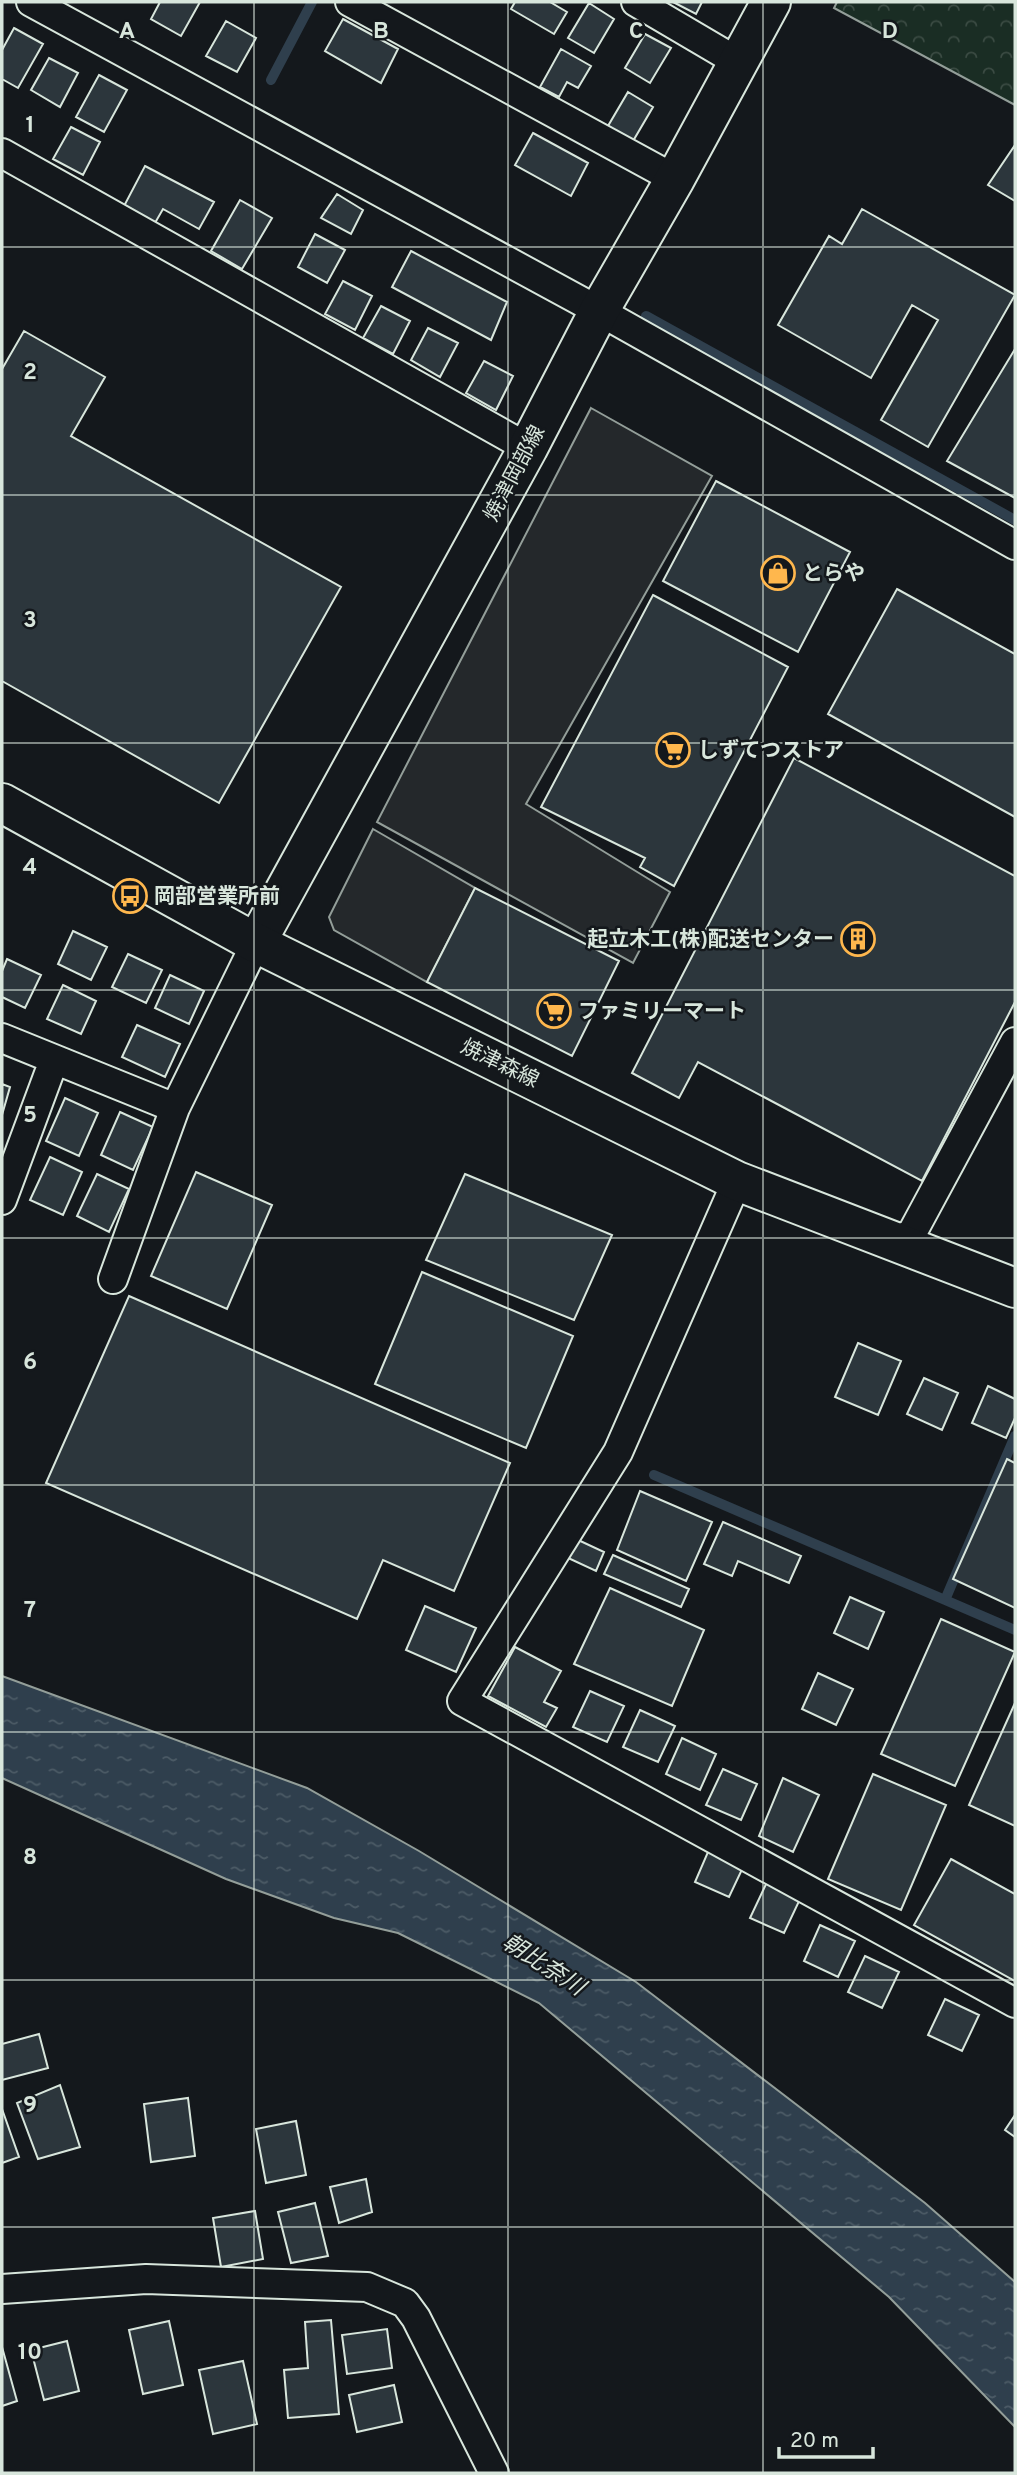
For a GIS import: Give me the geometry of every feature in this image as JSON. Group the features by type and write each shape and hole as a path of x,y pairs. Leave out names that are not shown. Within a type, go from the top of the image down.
{"main road":[{"name":"焼津岡部線","path":"256,943 528,448 599,311 676,179 771,2"},
{"name":"焼津森線","path":"3,808 256,943 737,1181 1015,1288"}],"street":[{"path":"32,2 599,311 1015,545"},
{"path":"350,2 676,179"},
{"path":"636,2 738,62"},
{"path":"2,153 528,448"},
{"path":"113,1279 175,1108 256,943"},
{"path":"2,1038 175,1108"},
{"path":"894,1243 912,1233 1015,1042"},
{"path":"2,1200 54,1060"},
{"path":"737,1181 618,1452 462,1701 1015,2003"},
{"path":"2,2288 146,2278 367,2287 405,2303 416,2318 494,2473"}],"green space":[{"path":"837,2 1015,2 1015,105 834,8"}],"shaded area":[{"path":"591,408 712,476 526,804 670,892 633,963 377,822"},
{"path":"373,829 475,888 427,982 334,930 329,917"}],"water":[{"name":"朝比奈川","path":"2,1676 307,1788 419,1851 636,1982 925,2203 1015,2282 1015,2427 889,2297 539,2003 398,1933 334,1918 226,1879 2,1778"}],"building":[{"path":"160,2 200,2 181,36 151,19"},
{"path":"515,2 550,2 567,12 554,34 511,9"},
{"path":"673,2 702,2 696,14"},
{"path":"589,3 614,19 594,53 568,38"},
{"path":"343,19 398,49 381,83 325,51"},
{"path":"226,21 256,38 237,72 206,56"},
{"path":"14,28 43,44 18,88 2,79 2,50"},
{"path":"645,34 671,48 650,83 625,68"},
{"path":"561,49 591,66 578,88 567,82 559,97 540,87"},
{"path":"49,58 78,73 60,107 31,90"},
{"path":"99,75 127,90 104,132 76,117"},
{"path":"628,92 653,107 633,141 608,126"},
{"path":"71,127 100,142 83,175 53,159"},
{"path":"533,133 588,163 571,196 515,165"},
{"path":"1015,145 1015,201 988,185"},
{"path":"145,166 214,202 199,229 163,209 155,223 124,206"},
{"path":"337,194 363,210 351,234 321,218"},
{"path":"240,200 272,218 242,269 211,251"},
{"path":"862,209 1015,295 928,447 881,420 938,320 912,305 871,378 778,325 829,236 842,244"},
{"path":"315,234 345,250 327,283 298,267"},
{"path":"411,251 507,302 491,340 392,287"},
{"path":"343,281 372,296 355,330 325,314"},
{"path":"381,306 410,321 393,354 363,338"},
{"path":"428,328 458,343 440,377 411,360"},
{"path":"24,331 105,377 71,436 341,587 219,803 2,681 2,369"},
{"path":"1015,349 1015,498 947,461"},
{"path":"484,361 513,376 496,410 466,393"},
{"path":"716,481 850,552 798,652 663,581"},
{"path":"897,589 1015,654 1015,817 828,714"},
{"path":"653,595 788,667 674,886 640,867 645,858 541,807"},
{"name":"起立木工(株)配送センター","path":"794,758 1015,876 1015,1002 922,1181 698,1062 679,1098 632,1073"},
{"path":"475,888 619,961 572,1056 427,982"},
{"path":"73,931 107,947 91,980 58,964"},
{"path":"128,954 162,970 146,1003 112,987"},
{"path":"7,959 41,975 25,1008 2,997 2,971"},
{"path":"170,975 204,991 189,1024 155,1008"},
{"path":"63,985 96,1001 81,1034 47,1019"},
{"path":"137,1025 180,1044 165,1077 122,1057"},
{"path":"2,1084 10,1087 2,1115"},
{"path":"65,1098 98,1113 79,1156 46,1141"},
{"path":"120,1112 153,1127 133,1170 101,1155"},
{"path":"50,1157 82,1172 63,1215 30,1200"},
{"path":"196,1172 272,1205 227,1309 151,1276"},
{"path":"97,1174 129,1189 109,1232 77,1216"},
{"path":"465,1174 612,1235 574,1320 426,1260"},
{"path":"422,1272 573,1336 526,1448 375,1384"},
{"path":"129,1296 510,1463 454,1591 383,1560 357,1619 46,1483"},
{"path":"858,1343 901,1361 878,1415 835,1397"},
{"path":"924,1378 958,1393 942,1430 907,1414"},
{"path":"988,1386 1015,1399 1015,1418 1006,1438 972,1423"},
{"path":"1007,1459 1015,1463 1015,1608 953,1579"},
{"path":"640,1491 712,1522 686,1581 617,1550"},
{"path":"723,1522 801,1556 789,1583 738,1561 732,1576 704,1564"},
{"path":"576,1539 604,1552 596,1571 566,1557"},
{"path":"613,1555 689,1589 681,1607 604,1574"},
{"path":"610,1588 704,1630 672,1706 574,1664"},
{"path":"850,1597 884,1612 868,1649 834,1633"},
{"path":"425,1606 476,1628 456,1672 406,1650"},
{"path":"941,1619 1015,1652 955,1786 881,1754"},
{"path":"515,1647 561,1671 544,1702 557,1708 546,1727 488,1696"},
{"path":"818,1673 853,1689 836,1725 802,1709"},
{"path":"590,1691 624,1706 607,1742 573,1727"},
{"path":"1015,1703 1015,1826 969,1805"},
{"path":"640,1710 675,1726 658,1762 623,1747"},
{"path":"682,1738 716,1754 700,1790 666,1774"},
{"path":"723,1769 757,1784 741,1820 706,1805"},
{"path":"873,1774 946,1805 901,1910 828,1879"},
{"path":"783,1778 819,1795 793,1852 759,1836"},
{"path":"711,1845 746,1861 729,1897 695,1882"},
{"path":"951,1859 1015,1894 1015,1981 914,1925"},
{"path":"767,1882 801,1897 784,1933 750,1918"},
{"path":"820,1925 855,1941 838,1977 804,1961"},
{"path":"865,1956 899,1972 882,2008 848,1992"},
{"path":"945,1999 979,2015 962,2051 928,2035"},
{"path":"39,2034 48,2068 2,2080 2,2044"},
{"path":"60,2085 80,2147 38,2159 17,2103"},
{"path":"188,2098 195,2156 151,2162 144,2104"},
{"path":"2,2109 19,2157 2,2163"},
{"path":"1015,2115 1015,2137 1005,2130"},
{"path":"296,2121 306,2175 266,2183 256,2129"},
{"path":"366,2179 372,2212 339,2223 330,2187"},
{"path":"315,2203 328,2256 291,2263 278,2212"},
{"path":"255,2211 263,2259 221,2267 213,2218"},
{"path":"331,2320 339,2414 288,2418 284,2370 308,2368 305,2322"},
{"path":"169,2321 183,2385 143,2394 129,2330"},
{"path":"387,2329 392,2368 347,2374 342,2335"},
{"path":"67,2341 79,2391 44,2400 31,2350"},
{"path":"2,2347 17,2401 2,2406"},
{"path":"243,2361 257,2424 213,2434 199,2370"},
{"path":"394,2385 402,2422 357,2432 349,2395"}],"waterway":[{"path":"271,80 312,2"},
{"path":"646,316 1015,520"},
{"path":"945,1600 1015,1436"},
{"path":"654,1475 1015,1630"}],"place":[{"name":"とらや","path":"778,573"},
{"name":"しずてつストア","path":"673,750"},
{"name":"岡部営業所前","path":"130,896"},
{"name":"起立木工(株)配送センター","path":"858,939"},
{"name":"ファミリーマート","path":"554,1011"}]}
